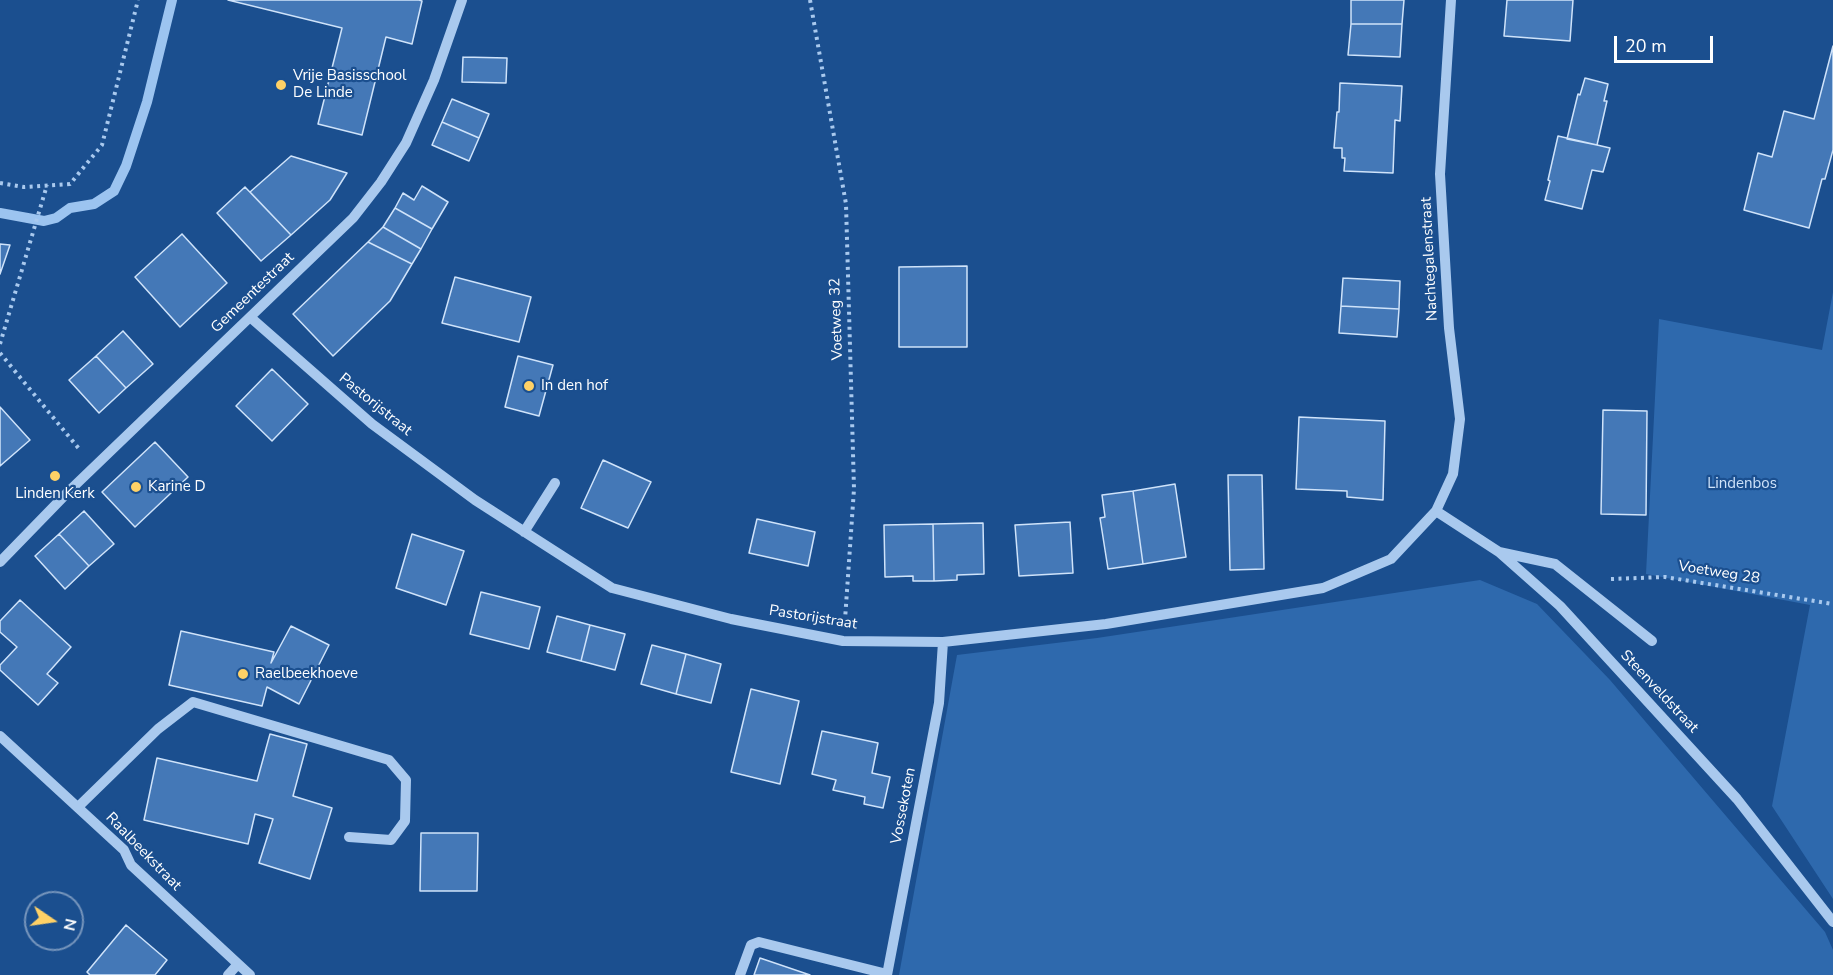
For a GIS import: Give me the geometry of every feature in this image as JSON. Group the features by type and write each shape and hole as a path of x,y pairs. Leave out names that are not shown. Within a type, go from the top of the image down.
{"street":[{"name":"Gemeentestraat","path":"0,562 94,466 353,218 381,182 406,143 434,80 462,0"},
{"name":"Nachtegalenstraat","path":"1436,511 1453,474 1460,419 1449,328 1440,174 1451,0"},
{"name":"Pastorijstraat","path":"250,317 372,424 475,500 612,588 731,619 843,641 943,642 1107,624 1323,588 1391,559 1436,511"},
{"path":"524,532 555,483"},
{"name":"Steenveldstraat","path":"1436,511 1499,552 1560,606 1737,799 1833,922"},
{"path":"1499,552 1555,564 1652,641"},
{"name":"Vossekoten","path":"887,975 939,703 943,642"},
{"path":"78,807 158,729 193,702 388,760 406,780 405,821 392,840 349,837"},
{"name":"Raalbeekstraat","path":"0,736 124,850 130,865 250,975"},
{"path":"740,975 751,945 759,942 849,971 887,975"},
{"path":"228,975 238,964"}],"path":[{"path":"0,183 24,187 70,184 102,145 138,0"},
{"name":"Voetweg 32","path":"810,0 846,204 854,489 843,641"},
{"path":"0,344 47,185"},
{"path":"0,353 94,466"},
{"name":"Voetweg 28","path":"1610,579 1665,577 1833,604"}],"green space":[{"name":"Lindenbos","path":"1833,292 1833,899 1772,806 1810,605 1646,574 1659,319 1822,350"},
{"path":"1480,580 1537,604 1610,680 1825,932 1833,950 1833,975 899,975 957,655 1097,638"}],"building":[{"path":"228,0 422,1 412,44 386,37 362,135 318,124 342,28"},
{"path":"1351,0 1404,0 1402,24 1351,24"},
{"path":"1507,0 1573,0 1570,41 1504,36"},
{"path":"1351,24 1402,24 1400,57 1348,55"},
{"path":"1833,46 1833,150 1825,179 1822,179 1809,228 1744,210 1758,153 1772,157 1784,111 1814,119"},
{"path":"463,57 507,58 506,83 462,82"},
{"path":"1585,78 1608,84 1604,101 1607,101 1597,145 1567,139 1578,94 1580,95"},
{"path":"1340,83 1402,86 1400,121 1395,120 1393,173 1344,171 1345,158 1342,158 1342,148 1334,148"},
{"path":"452,99 489,114 479,138 442,122"},
{"path":"442,122 479,138 469,161 432,145"},
{"path":"1558,136 1610,148 1603,172 1592,170 1582,209 1545,200"},
{"path":"291,156 347,173 330,200 291,235 250,192"},
{"path":"422,186 448,202 432,229 395,208 403,193 414,200"},
{"path":"245,187 291,235 261,261 217,213"},
{"path":"395,208 432,229 421,249 383,227"},
{"path":"383,227 421,249 412,264 368,242"},
{"path":"182,234 227,283 180,327 135,277"},
{"path":"368,242 412,264 390,301 333,356 293,314"},
{"path":"0,244 10,245 0,274"},
{"path":"967,266 967,347 899,347 899,267"},
{"path":"455,277 531,297 519,342 442,323"},
{"path":"1343,278 1400,281 1399,309 1341,306"},
{"path":"1341,306 1399,309 1397,337 1339,333"},
{"path":"123,331 153,364 126,388 96,356"},
{"path":"96,356 126,388 99,413 69,380"},
{"name":"In den hof","path":"518,356 553,365 539,416 505,407"},
{"path":"272,369 308,404 272,441 236,406"},
{"path":"0,407 30,440 0,466"},
{"path":"1603,410 1647,411 1646,515 1601,514"},
{"path":"1299,417 1385,421 1383,500 1347,497 1347,491 1296,489"},
{"path":"155,442 188,477 135,527 102,492"},
{"path":"603,460 651,482 628,528 581,508"},
{"path":"1228,475 1262,475 1264,569 1230,570"},
{"path":"1175,484 1186,557 1143,564 1133,491"},
{"path":"1133,491 1143,564 1108,569 1100,518 1105,517 1102,495"},
{"path":"84,511 114,544 89,566 59,534"},
{"path":"757,519 815,532 808,566 749,553"},
{"path":"1070,522 1073,573 1019,576 1015,525"},
{"path":"983,523 984,574 957,575 957,580 934,581 933,524"},
{"path":"933,524 934,581 913,581 913,576 885,577 884,525"},
{"path":"59,534 89,566 65,589 35,556"},
{"path":"412,534 464,551 446,605 396,588"},
{"path":"481,592 540,607 529,649 470,634"},
{"path":"20,600 71,647 47,674 58,683 38,705 0,670 0,665 17,647 0,632 0,621"},
{"path":"557,616 590,625 581,661 547,652"},
{"path":"590,625 625,634 615,670 581,661"},
{"name":"Raelbeekhoeve","path":"291,626 329,645 299,704 267,687 262,706 169,685 181,631 274,652 271,663"},
{"path":"652,645 686,654 676,694 641,684"},
{"path":"686,654 721,664 711,703 676,694"},
{"path":"751,689 799,701 780,784 731,772"},
{"path":"822,731 878,743 872,773 890,777 883,808 864,804 865,797 833,790 836,780 812,774"},
{"path":"270,734 307,744 293,796 332,808 310,879 259,863 273,819 255,814 248,844 144,820 157,758 257,781"},
{"path":"421,833 478,833 477,891 420,891"},
{"path":"126,925 167,960 155,975 90,975 87,972"},
{"path":"760,958 810,975 754,975"}],"waterway":[{"path":"0,213 44,221 56,218 70,208 94,204 114,191 126,166 147,102 172,0"}],"place":[{"name":"Vrije Basisschool De Linde","path":"281,85"},
{"name":"In den hof","path":"529,386"},
{"name":"Linden Kerk","path":"55,476"},
{"name":"Karine D","path":"136,487"},
{"name":"Raelbeekhoeve","path":"243,674"}]}
